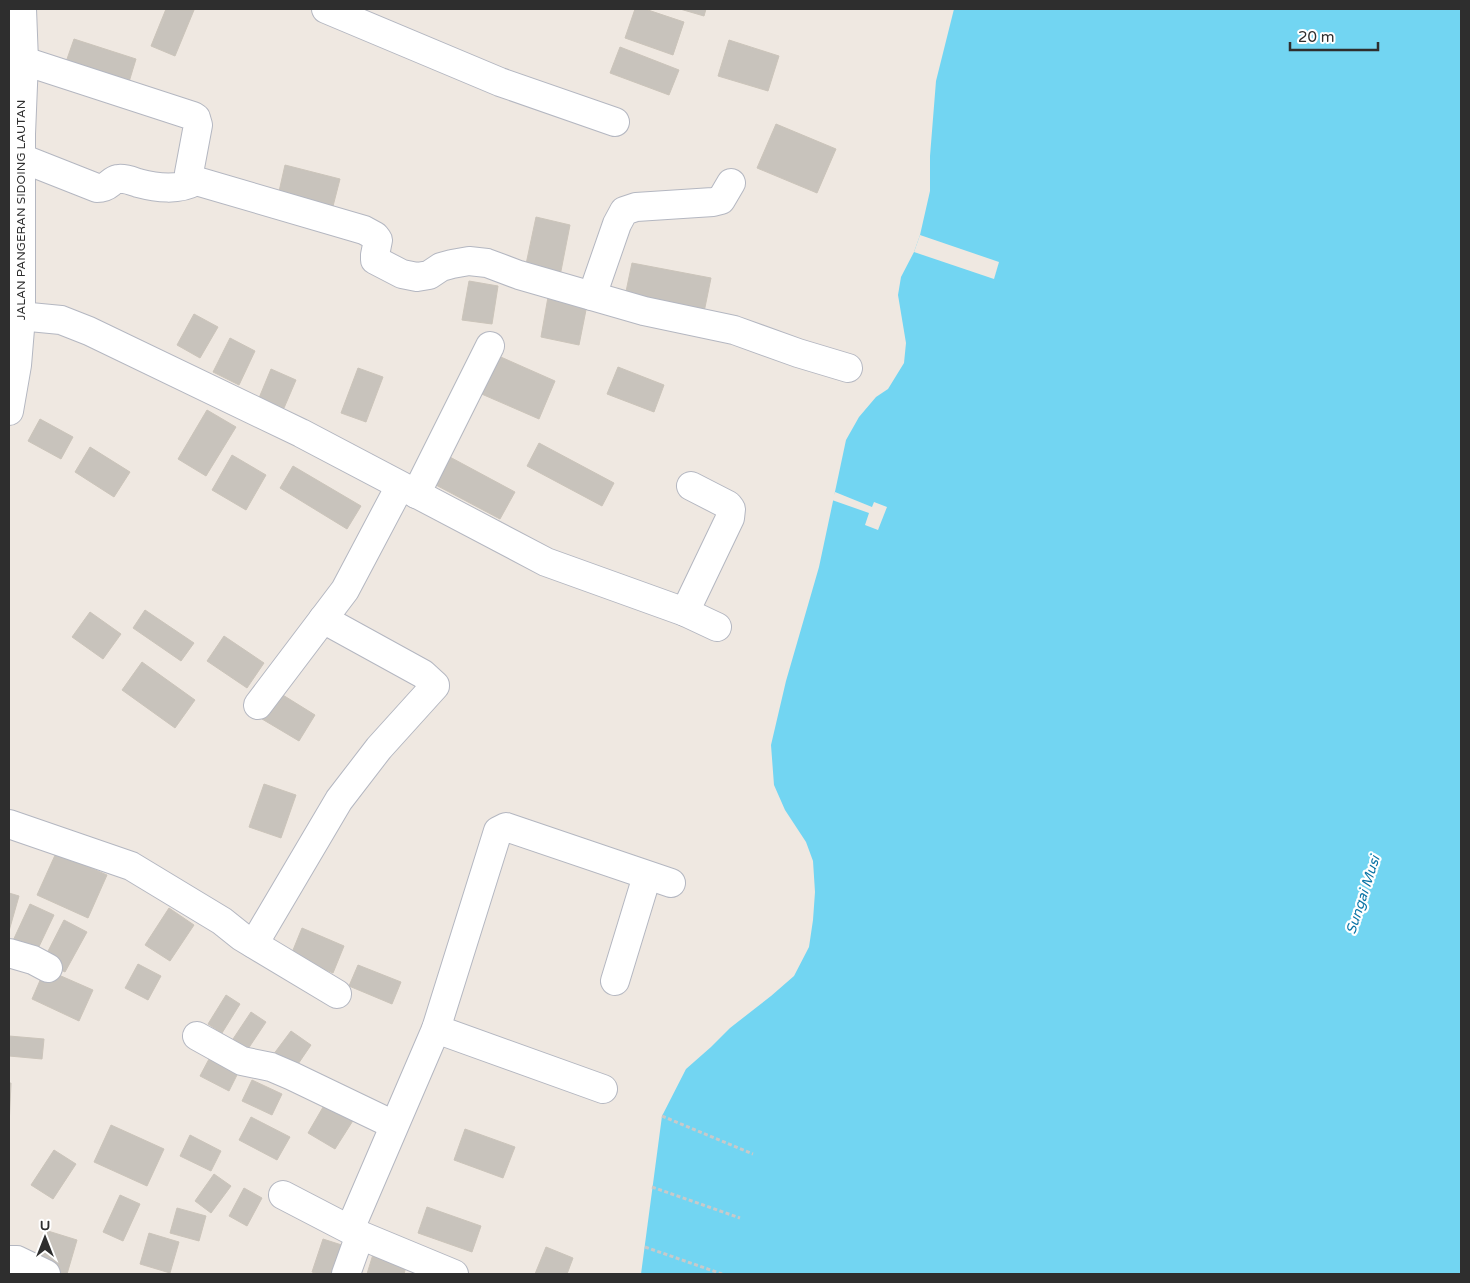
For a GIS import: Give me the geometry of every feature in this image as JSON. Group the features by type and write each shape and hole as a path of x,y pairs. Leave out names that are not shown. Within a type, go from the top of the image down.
{"street":[{"name":"JALAN PANGERAN SIDOING LAUTAN","path":"9,412 17,365 15,316 17,142 24,61 21,9"},
{"path":"326,9 500,82 615,122"},
{"path":"24,61 193,116 197,121 198,130 190,176 196,181 364,230 378,240 376,260 402,274 417,277 429,275 441,267 452,264 469,261 487,262 519,275 644,311 734,330 798,353 848,368"},
{"path":"17,142 97,188 105,188 117,179 125,179 156,187 186,186 196,181"},
{"path":"592,296 617,224 624,211 636,207 721,200 731,183"},
{"path":"15,316 61,320 89,330 301,433 546,562 684,612 717,627"},
{"path":"258,705 345,590 408,490 490,346"},
{"path":"684,612 730,518 731,509 728,505 691,486"},
{"path":"239,934 379,748 434,689 429,679 323,620"},
{"path":"9,824 131,866 337,994"},
{"path":"346,1274 355,1232 394,1125 436,1029 498,831 506,827 659,879 615,981"},
{"path":"9,953 33,960 48,968"},
{"path":"436,1029 602,1088"},
{"path":"197,1036 242,1061 270,1067 292,1076 394,1125"},
{"path":"283,1195 355,1232 454,1274"},
{"path":"9,1260 17,1260 46,1274"}],"path":[{"path":"662,1116 753,1154"},
{"path":"652,1187 740,1218"},
{"path":"645,1247 722,1274"}],"water":[{"name":"Sungai Musi","path":"954,9 1461,9 1461,1274 641,1274 662,1116 686,1069 730,1028 794,976 809,947 815,892 813,861 806,842 785,810 774,785 771,745 786,681 819,567 846,440 859,417 876,397 888,389 904,363 906,343 898,295 901,277 914,252 920,235 930,191 930,156 936,81"}],"pier":[{"path":"920,235 999,262 994,279 914,252"},
{"path":"835,492 872,507 874,502 887,507 878,530 865,525 869,513 832,500"}],"building":[{"path":"166,9 194,10 175,56 151,46"},
{"path":"635,9 645,9 684,22 673,55 625,38"},
{"path":"680,9 706,9 704,16"},
{"path":"74,39 136,59 129,82 66,62"},
{"path":"729,40 779,56 768,91 718,76"},
{"path":"620,47 679,70 669,95 610,73"},
{"path":"776,124 836,149 817,193 757,168"},
{"path":"285,165 340,179 332,210 278,196"},
{"path":"536,217 570,225 560,276 525,269"},
{"path":"632,263 711,278 703,317 624,301"},
{"path":"469,281 498,286 492,324 462,320"},
{"path":"548,297 587,305 579,345 541,337"},
{"path":"194,314 218,327 200,358 177,345"},
{"path":"230,338 255,351 239,385 213,372"},
{"path":"494,354 555,381 539,419 477,392"},
{"path":"618,367 664,385 654,412 607,394"},
{"path":"358,368 383,377 366,422 341,413"},
{"path":"271,369 296,380 284,408 259,398"},
{"path":"207,410 236,427 206,476 178,459"},
{"path":"40,419 73,437 61,459 28,441"},
{"path":"539,443 614,483 602,506 527,466"},
{"path":"90,447 130,472 114,497 75,472"},
{"path":"232,455 266,475 246,510 212,490"},
{"path":"448,456 515,492 500,519 434,484"},
{"path":"293,466 361,506 347,529 280,488"},
{"path":"145,610 194,643 181,661 133,628"},
{"path":"90,612 121,634 103,659 72,637"},
{"path":"224,636 264,663 247,688 207,661"},
{"path":"142,662 195,700 175,728 122,690"},
{"path":"278,692 315,715 299,741 262,719"},
{"path":"264,784 296,795 281,838 249,827"},
{"path":"56,853 107,875 88,918 37,895"},
{"path":"9,893 19,896 9,931"},
{"path":"30,904 54,915 35,955 11,945"},
{"path":"169,908 194,925 170,961 145,945"},
{"path":"64,920 87,932 65,972 43,961"},
{"path":"302,928 344,946 333,973 291,955"},
{"path":"138,964 161,976 148,1000 125,988"},
{"path":"358,965 401,982 392,1004 349,986"},
{"path":"45,969 93,990 79,1021 32,999"},
{"path":"226,995 240,1004 222,1033 208,1024"},
{"path":"251,1012 266,1022 248,1049 233,1039"},
{"path":"291,1031 311,1045 294,1070 273,1055"},
{"path":"9,1036 44,1039 42,1059 9,1056"},
{"path":"209,1059 238,1073 229,1091 200,1076"},
{"path":"252,1080 282,1094 272,1115 242,1101"},
{"path":"9,1083 11,1083 9,1127"},
{"path":"326,1102 354,1119 335,1149 308,1133"},
{"path":"251,1117 290,1137 277,1160 239,1140"},
{"path":"111,1125 164,1149 147,1186 94,1162"},
{"path":"465,1129 515,1147 503,1178 454,1160"},
{"path":"190,1135 221,1151 211,1171 180,1156"},
{"path":"54,1150 76,1164 53,1199 31,1185"},
{"path":"214,1174 231,1186 211,1213 195,1201"},
{"path":"244,1188 262,1198 247,1226 229,1216"},
{"path":"120,1195 140,1204 123,1241 103,1232"},
{"path":"427,1207 481,1226 472,1252 418,1233"},
{"path":"177,1208 206,1216 199,1241 170,1233"},
{"path":"48,1231 77,1240 67,1274 37,1268"},
{"path":"149,1233 179,1242 170,1273 140,1264"},
{"path":"323,1239 351,1248 341,1274 319,1274 312,1272"},
{"path":"546,1247 573,1258 567,1274 535,1274"},
{"path":"374,1251 408,1260 404,1274 367,1274"}]}
